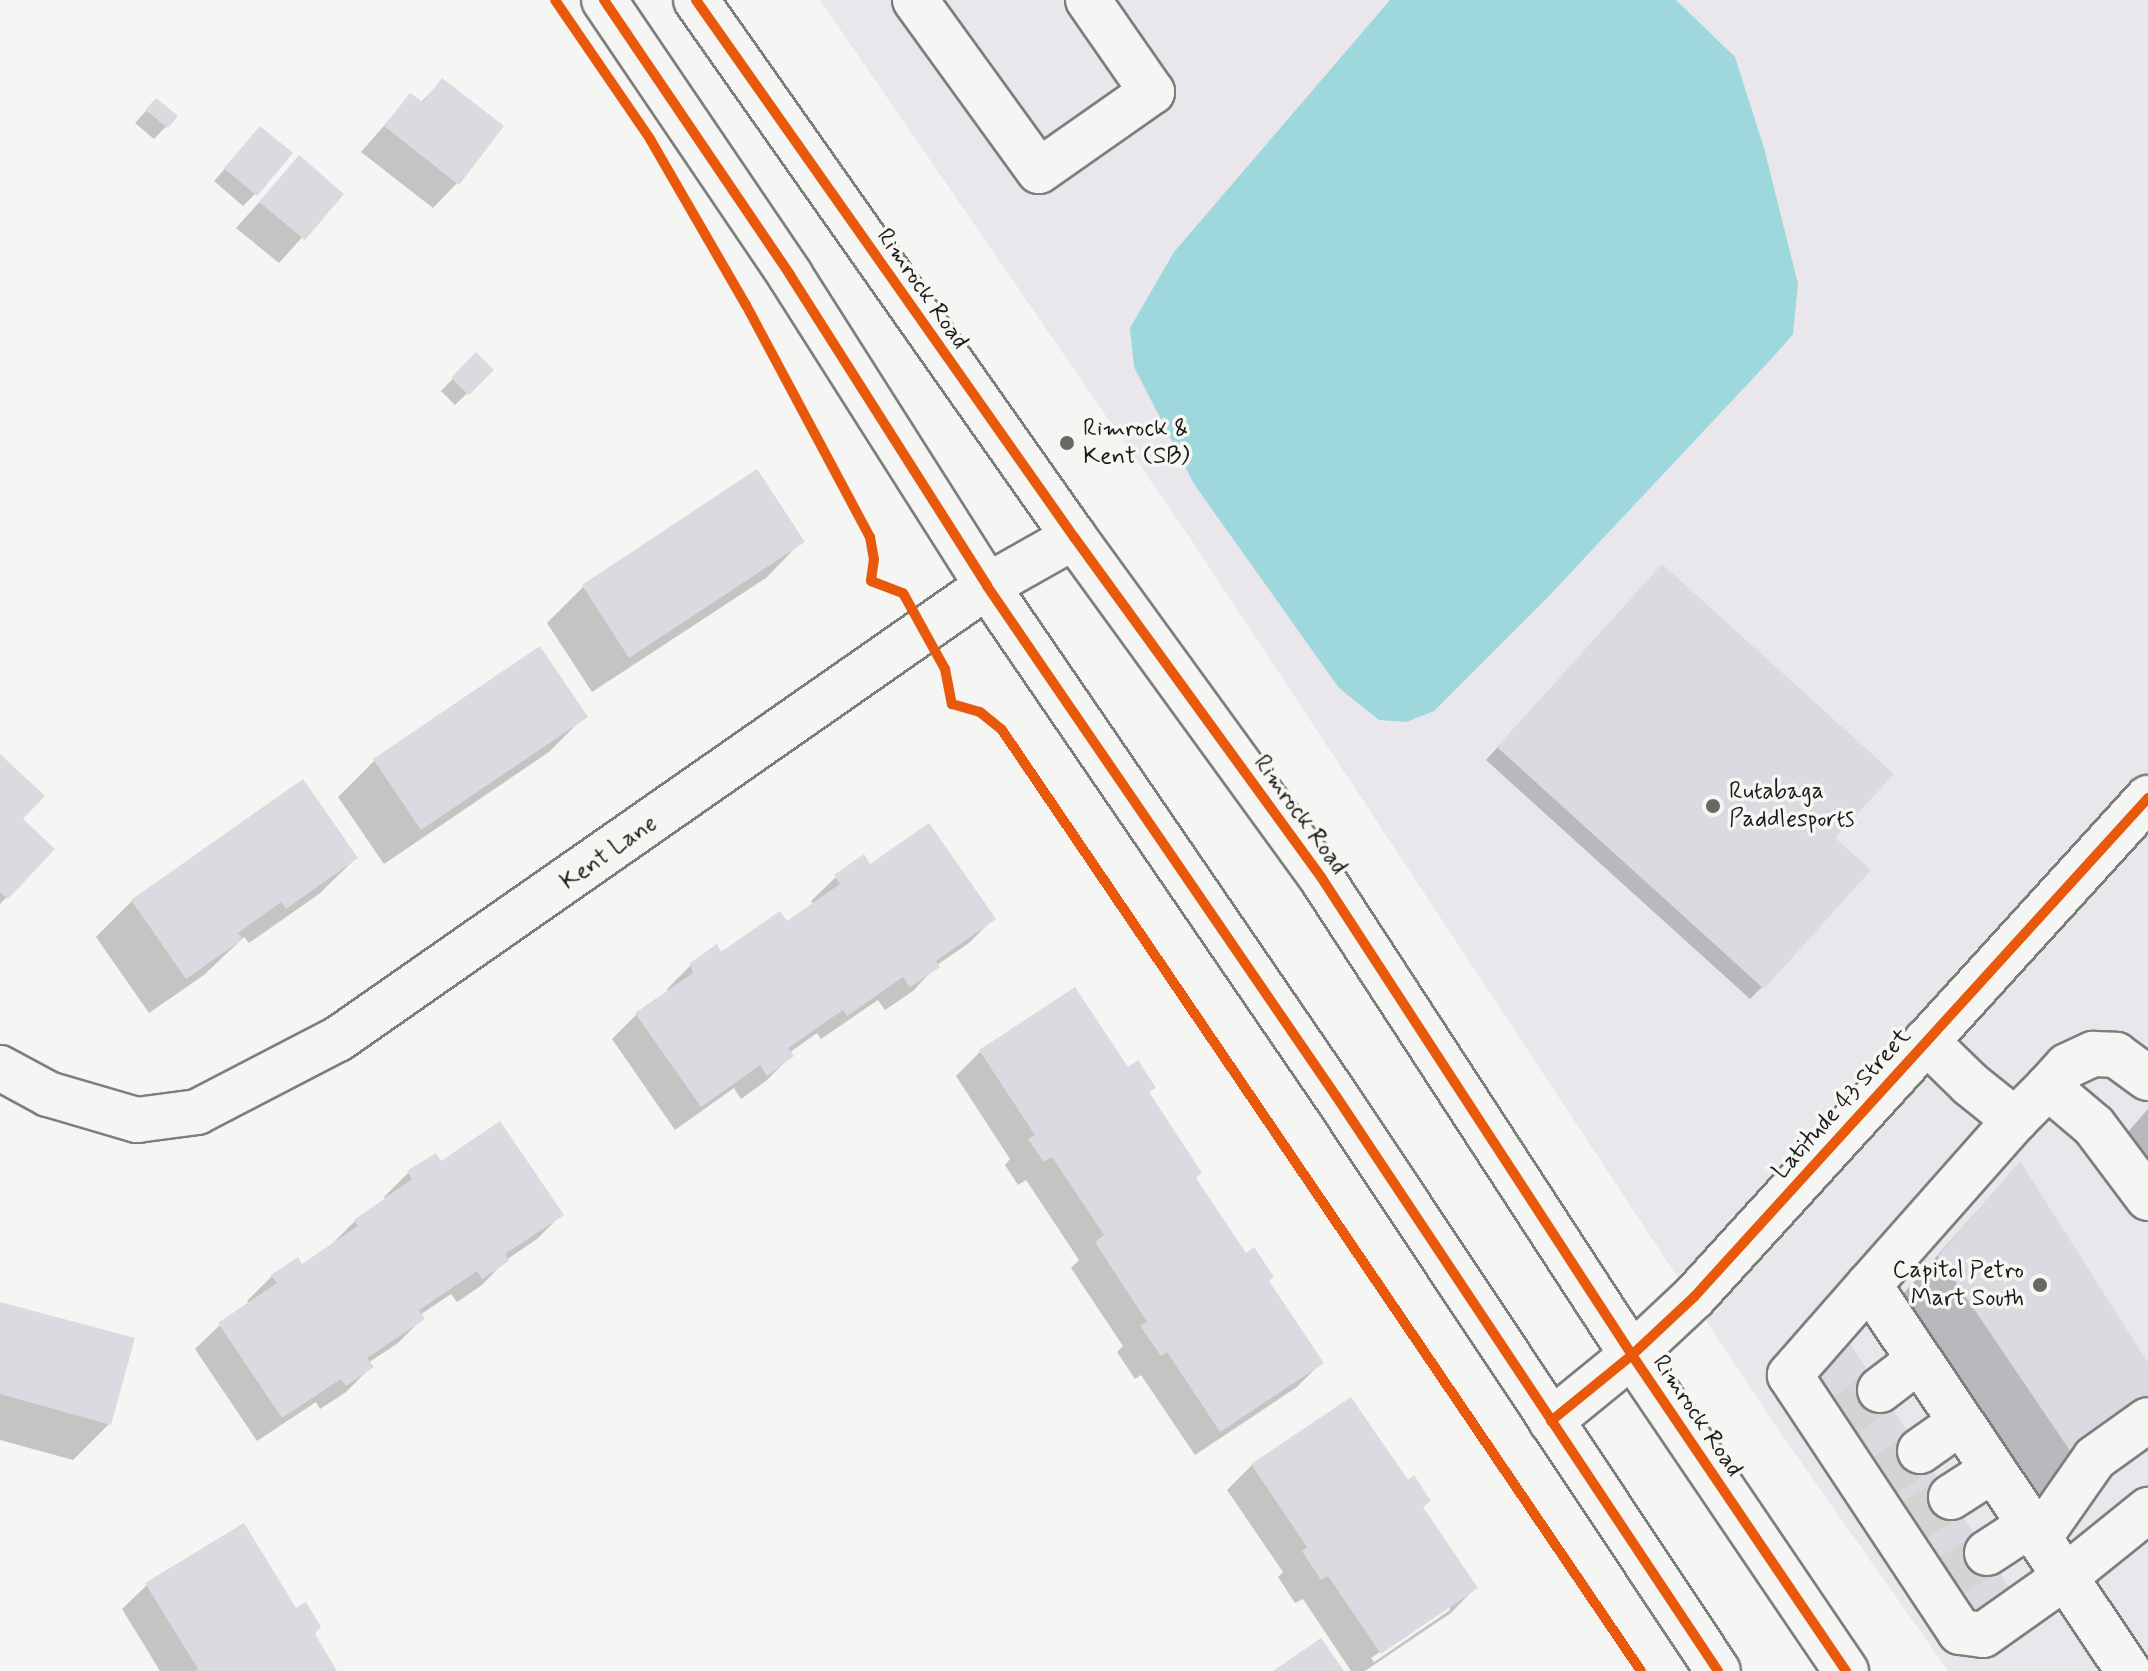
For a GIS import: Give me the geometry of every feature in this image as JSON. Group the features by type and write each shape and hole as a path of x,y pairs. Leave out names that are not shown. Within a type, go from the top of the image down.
{"main road":[{"path":"604,0 790,275 987,586 1336,1096 1718,1671"},
{"name":"Rimrock Road","path":"696,0 1074,537 1321,877 1632,1355 1846,1671"},
{"path":"915,0 1039,171 1152,92 1088,0"},
{"name":"Kent Lane","path":"0,1068 48,1094 123,1117 137,1120 197,1112 338,1039 987,586 1074,537"},
{"name":"Latitude 43 Street","path":"1551,1421 1632,1355 1694,1297 2148,798"},
{"path":"1926,1041 1970,1084 2015,1120"},
{"path":"2148,1078 2116,1055 2093,1054 2067,1066 2015,1120 1790,1375 1831,1426 1900,1529 1937,1586 1960,1632 1983,1635 2065,1577 2148,1510"},
{"path":"2048,1087 2094,1126 2148,1198"},
{"path":"1869,1285 2128,1671"},
{"path":"1880,1390 1919,1360"},
{"path":"1987,1553 2035,1532 2095,1458 2148,1420"},
{"path":"1920,1451 1961,1422"},
{"path":"1951,1497 1993,1470"}],"shaded area":[{"path":"820,0 2148,0 2148,1671 1948,1671 1775,1425 1188,535"}],"water":[{"path":"1390,0 1676,0 1735,57 1764,148 1798,284 1793,334 1774,356 1547,598 1434,711 1406,722 1379,720 1339,688 1194,484 1134,367 1130,328 1174,252"}],"building":[{"path":"442,78 504,126 459,185 384,126 410,93 423,102"},
{"path":"156,98 178,116 168,128 145,110"},
{"path":"260,126 293,153 257,196 224,168"},
{"path":"299,155 344,194 305,240 259,202"},
{"path":"476,352 494,370 469,395 451,378"},
{"path":"757,469 805,542 629,658 582,585"},
{"name":"Rutabaga Paddlesports","path":"1662,564 1894,774 1835,838 1871,870 1764,989 1497,747"},
{"path":"540,646 588,717 421,830 373,759"},
{"path":"0,754 45,796 23,819 55,849 8,899 0,892"},
{"path":"303,779 358,858 286,909 281,902 238,933 243,939 186,979 131,900"},
{"path":"929,823 996,919 936,961 940,967 910,987 903,977 847,1016 843,1010 788,1048 794,1056 767,1076 760,1065 701,1107 635,1013 693,973 690,963 717,944 721,952 780,911 787,921 840,884 834,875 864,854 870,864"},
{"path":"1075,987 1128,1067 1138,1060 1156,1088 1149,1092 1202,1173 1196,1178 1246,1253 1254,1247 1274,1277 1269,1281 1324,1363 1220,1432 1167,1352 1161,1356 1140,1326 1147,1322 1095,1242 1104,1235 1052,1157 1044,1162 1028,1139 1035,1135 979,1050"},
{"path":"500,1121 564,1215 505,1254 509,1261 482,1279 477,1271 419,1310 425,1319 367,1358 374,1367 346,1386 341,1379 282,1418 218,1323 277,1283 271,1275 298,1257 302,1264 358,1226 354,1220 412,1179 407,1171 436,1153 441,1161"},
{"path":"2020,1161 2148,1363 2148,1408 2077,1461 1938,1256"},
{"path":"0,1302 135,1338 111,1425 0,1394"},
{"path":"1842,1331 2012,1592 1968,1621 1803,1376"},
{"path":"1351,1397 1408,1480 1414,1475 1431,1501 1423,1507 1478,1588 1381,1654 1328,1576 1321,1580 1302,1551 1307,1547 1251,1464"},
{"path":"244,1523 296,1608 306,1602 321,1627 315,1634 337,1671 194,1671 198,1669 145,1583"},
{"path":"1321,1638 1344,1671 1273,1671"}],"tunnel":[{"path":"1836,1423 1880,1390"},
{"path":"1875,1482 1920,1451"},
{"path":"1905,1526 1951,1497"},
{"path":"1942,1582 1987,1553"}],"cycle path":[{"path":"555,0 650,139 746,305 870,537 874,559 871,581 903,593 945,669 952,704 980,712 1002,730 1641,1671"},
{"path":"604,0 790,275 987,586 1336,1096 1718,1671"},
{"path":"696,0 1074,537 1321,877 1632,1355 1846,1671"},
{"path":"1551,1421 1632,1355 1694,1297 2148,798"}],"place":[{"name":"Rimrock & Kent (SB)","path":"1067,443"},
{"name":"Rutabaga Paddlesports","path":"1713,806"},
{"name":"Capitol Petro Mart South","path":"2040,1285"}]}
